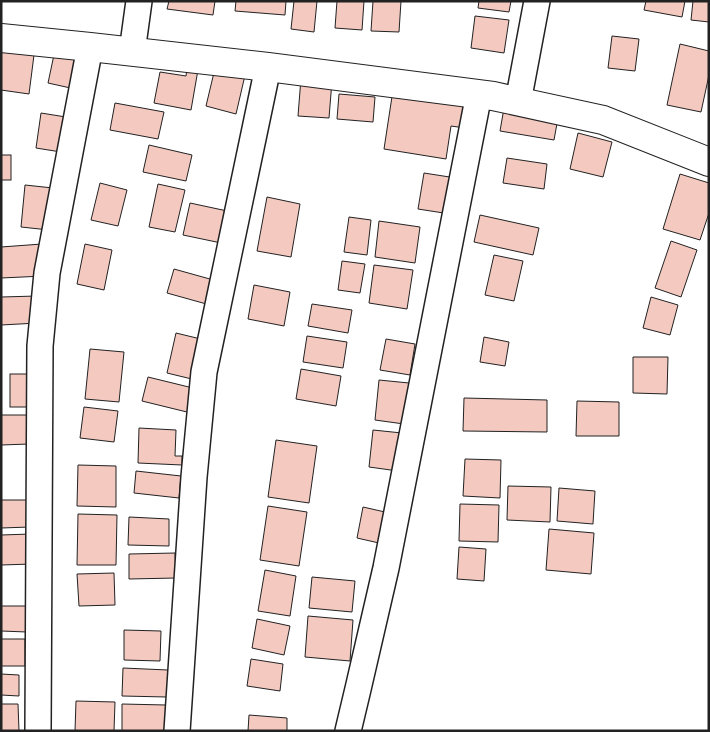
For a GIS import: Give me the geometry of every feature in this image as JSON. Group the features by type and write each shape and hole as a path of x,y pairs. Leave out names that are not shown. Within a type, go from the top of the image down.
{"street":[{"path":"132,52 139,1"},
{"path":"518,102 537,1"},
{"path":"1,38 268,67 493,96 602,120 709,162"},
{"path":"38,731 40,346 47,273 90,47"},
{"path":"177,731 204,372 268,67"},
{"path":"348,731 386,568 479,94"}],"building":[{"path":"169,1 215,1 213,15 167,9"},
{"path":"236,1 286,1 285,15 235,11"},
{"path":"294,1 317,1 314,32 291,29"},
{"path":"337,1 364,1 362,30 335,28"},
{"path":"373,1 401,1 399,32 371,31"},
{"path":"479,1 511,1 509,12 478,8"},
{"path":"646,1 685,1 682,17 644,10"},
{"path":"693,1 709,1 709,22 691,20"},
{"path":"475,16 509,20 504,53 471,48"},
{"path":"612,36 639,39 635,71 608,68"},
{"path":"680,44 709,51 709,75 701,112 667,105"},
{"path":"1,50 34,55 29,94 1,90"},
{"path":"55,50 82,55 75,89 48,83"},
{"path":"188,62 199,64 191,110 154,103 160,72 186,76"},
{"path":"216,64 246,71 236,114 206,106"},
{"path":"301,78 332,81 329,118 298,116"},
{"path":"393,90 469,102 465,128 451,126 446,159 384,149"},
{"path":"339,94 375,97 373,122 337,119"},
{"path":"115,103 164,112 158,139 110,130"},
{"path":"504,108 558,118 554,140 500,131"},
{"path":"41,113 66,117 61,152 36,148"},
{"path":"578,133 612,142 603,177 570,169"},
{"path":"149,145 192,155 186,181 143,172"},
{"path":"1,155 11,155 11,180 1,180"},
{"path":"507,158 547,164 544,189 503,183"},
{"path":"424,173 456,178 450,214 418,209"},
{"path":"680,174 709,183 709,213 700,240 663,229"},
{"path":"100,183 127,190 118,226 91,220"},
{"path":"158,184 185,190 175,232 149,227"},
{"path":"25,185 53,188 49,230 21,227"},
{"path":"267,197 300,204 291,257 257,251"},
{"path":"190,203 232,212 226,244 183,235"},
{"path":"480,215 539,228 533,255 474,242"},
{"path":"349,217 371,220 367,255 344,252"},
{"path":"379,221 420,227 415,263 375,257"},
{"path":"671,241 697,250 681,297 655,288"},
{"path":"42,244 44,276 1,278 1,247"},
{"path":"85,244 112,250 104,290 77,284"},
{"path":"494,255 523,261 514,301 485,295"},
{"path":"342,261 365,264 360,293 338,290"},
{"path":"374,265 413,270 407,309 369,303"},
{"path":"174,269 217,281 210,305 167,293"},
{"path":"254,285 290,292 284,326 248,319"},
{"path":"37,296 38,323 1,325 1,297"},
{"path":"651,297 678,305 670,335 643,328"},
{"path":"312,304 352,310 348,333 308,326"},
{"path":"176,333 209,341 200,381 167,373"},
{"path":"307,336 347,342 343,368 303,362"},
{"path":"484,337 509,342 505,366 480,362"},
{"path":"386,339 415,344 410,375 380,370"},
{"path":"90,349 124,352 119,402 85,399"},
{"path":"633,357 668,357 667,394 633,393"},
{"path":"301,369 341,376 336,406 296,399"},
{"path":"10,374 40,374 40,407 10,407"},
{"path":"148,377 197,389 191,413 142,401"},
{"path":"379,380 409,383 404,424 375,420"},
{"path":"464,398 547,400 547,432 463,431"},
{"path":"577,401 619,402 619,436 576,436"},
{"path":"84,407 118,411 114,442 80,438"},
{"path":"1,415 27,415 29,444 1,445"},
{"path":"139,428 176,430 175,456 182,456 182,465 138,463"},
{"path":"373,430 402,433 398,471 369,467"},
{"path":"276,440 317,446 309,503 268,497"},
{"path":"465,459 501,460 500,498 463,496"},
{"path":"78,465 116,466 116,507 77,506"},
{"path":"136,471 181,476 179,498 134,493"},
{"path":"508,486 551,487 550,522 507,520"},
{"path":"559,488 595,491 593,524 557,521"},
{"path":"1,500 30,500 30,527 1,528"},
{"path":"460,504 499,505 498,542 459,541"},
{"path":"268,506 307,512 299,566 260,560"},
{"path":"363,507 385,512 379,543 357,538"},
{"path":"78,514 117,515 116,565 77,565"},
{"path":"129,517 169,519 169,546 128,545"},
{"path":"549,529 594,533 591,574 546,570"},
{"path":"31,534 32,564 1,565 1,535"},
{"path":"459,547 486,549 484,581 457,579"},
{"path":"175,553 176,578 129,579 129,554"},
{"path":"265,570 296,576 290,616 258,611"},
{"path":"114,573 115,605 79,606 77,574"},
{"path":"312,577 355,581 352,612 309,608"},
{"path":"1,606 27,606 27,632 1,631"},
{"path":"308,616 353,620 350,661 305,657"},
{"path":"257,619 290,626 284,655 252,648"},
{"path":"124,630 161,631 160,661 124,660"},
{"path":"1,639 25,639 25,666 1,666"},
{"path":"251,659 283,664 280,691 247,686"},
{"path":"123,668 168,670 167,697 122,696"},
{"path":"1,674 19,675 19,696 1,695"},
{"path":"76,701 115,702 114,731 75,731"},
{"path":"1,704 18,704 19,731 1,731"},
{"path":"122,704 166,705 165,731 122,731"},
{"path":"249,715 287,718 287,731 248,731"}]}
